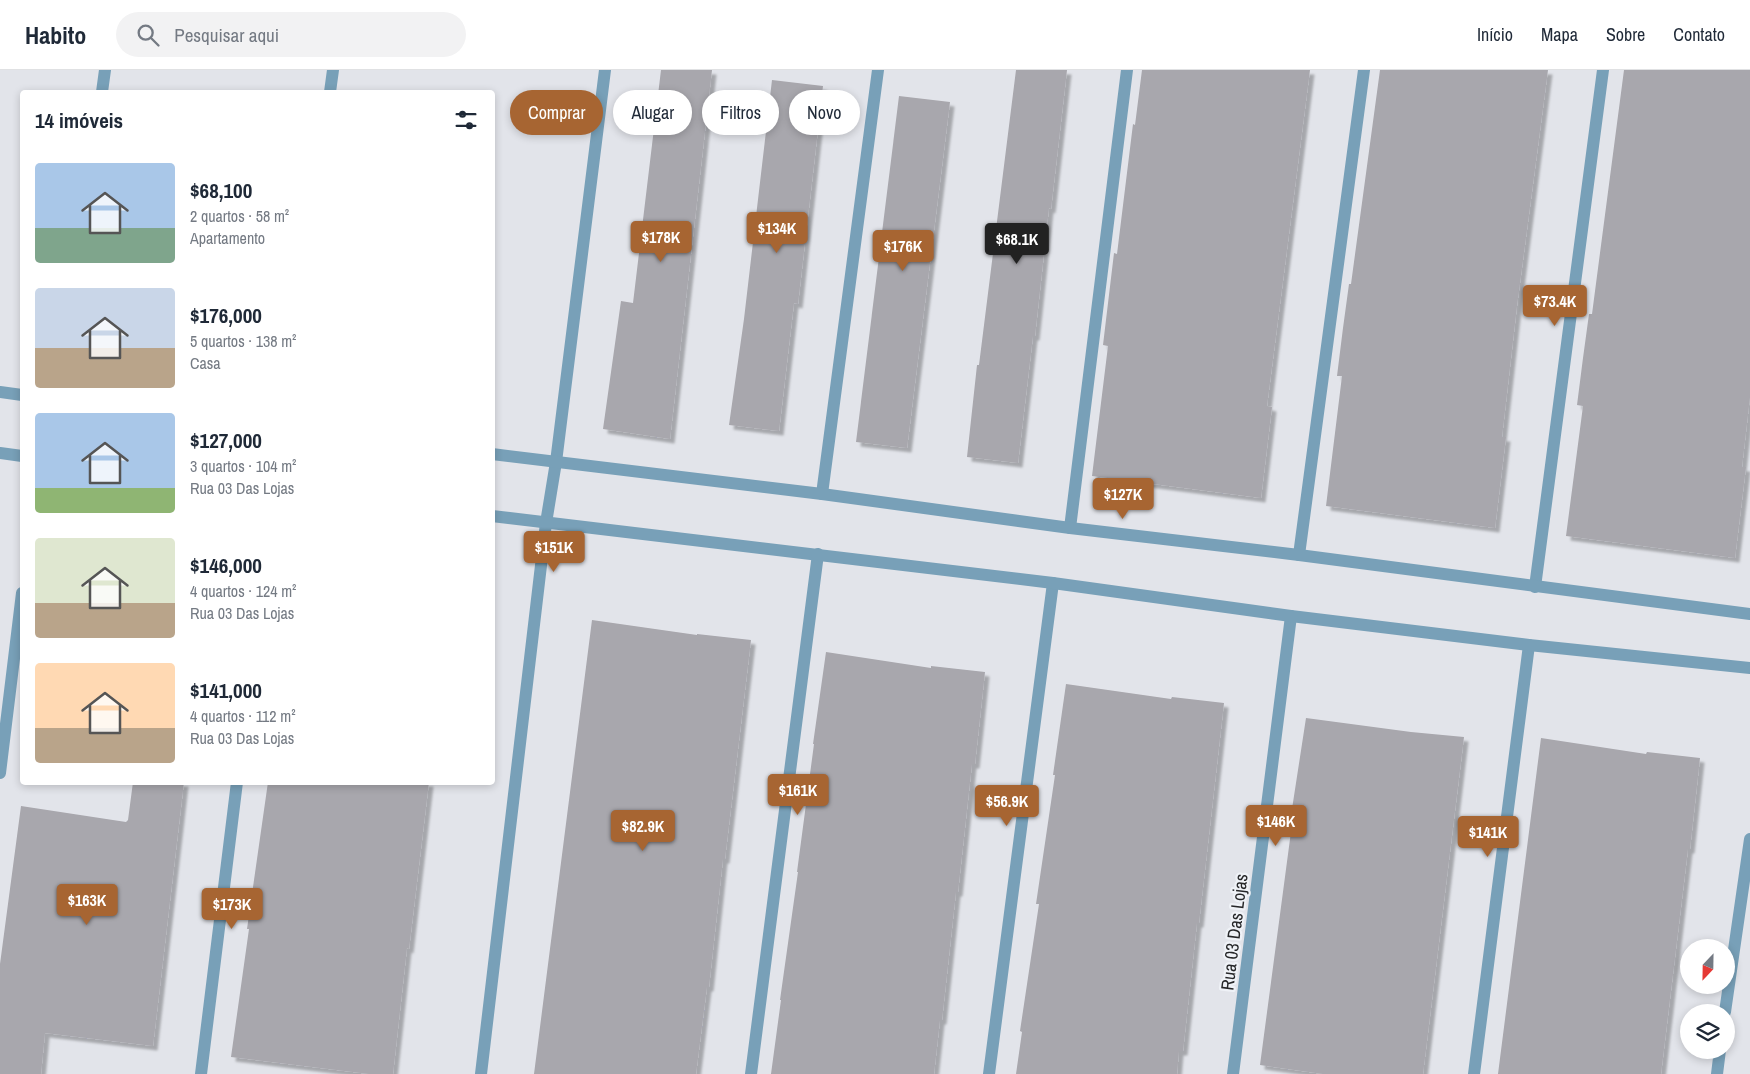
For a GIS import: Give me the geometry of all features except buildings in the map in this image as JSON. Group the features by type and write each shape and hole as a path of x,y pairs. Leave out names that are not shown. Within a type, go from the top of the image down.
{"street":[{"path":"102,90 104,70"},
{"path":"330,90 333,70"},
{"path":"481,1074 546,523 556,462 606,70"},
{"path":"822,494 878,70"},
{"path":"1070,528 1127,70"},
{"path":"1298,555 1364,70"},
{"path":"1535,587 1603,70"},
{"path":"0,392 20,395"},
{"path":"0,453 20,456"},
{"path":"495,454 822,494 1070,528 1298,555 1750,614"},
{"path":"495,516 1053,583 1291,616 1529,645 1750,668"},
{"path":"751,1074 818,554"},
{"path":"989,1074 1053,583"},
{"path":"0,772 20,609"},
{"name":"Rua 03 Das Lojas","path":"1233,1074 1291,616"},
{"path":"1474,1074 1529,645"},
{"path":"201,1074 237,785"},
{"path":"1726,1004 1750,839"},
{"path":"1717,1074 1719,1059"}]}
